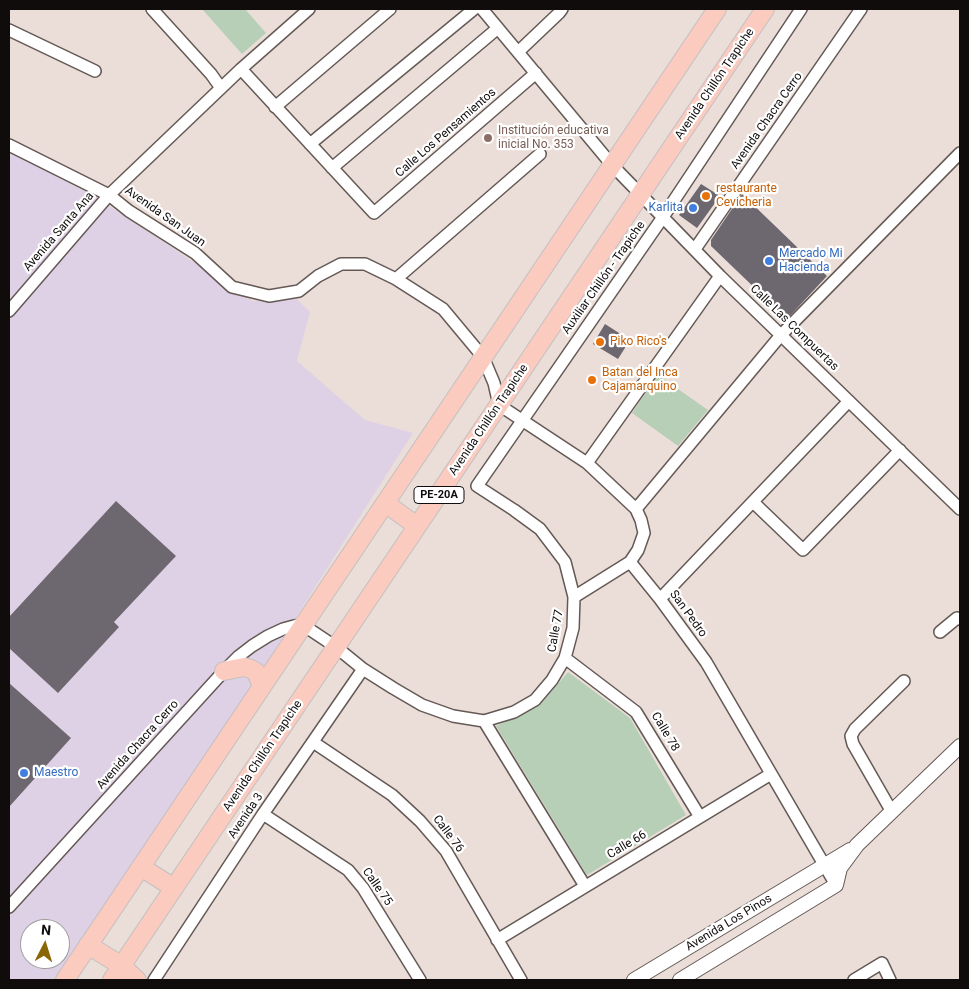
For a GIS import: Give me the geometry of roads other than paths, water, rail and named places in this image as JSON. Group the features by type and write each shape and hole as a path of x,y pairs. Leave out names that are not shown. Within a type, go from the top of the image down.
{"main road":[{"name":"PE-20A","path":"65,980 717,9"},
{"name":"Avenida Chillón Trapiche","path":"117,973 765,9"},
{"path":"385,503 417,526"},
{"path":"224,671 244,667 251,669 256,672 262,686"},
{"path":"141,867 174,888"},
{"path":"88,945 117,973 137,980"}],"street":[{"path":"152,9 211,74 221,88"},
{"name":"Avenida Santa Ana","path":"9,311 110,195 241,69 309,9"},
{"path":"276,107 390,9"},
{"path":"310,144 474,9"},
{"name":"Calle Las Compuertas","path":"482,9 612,165 720,276 900,450 958,502"},
{"path":"518,52 562,9"},
{"name":"Auxiliar Chillón - Trapiche","path":"477,486 663,217 801,9"},
{"name":"Avenida Chacra Cerro","path":"695,249 859,9"},
{"path":"241,69 332,168 498,28"},
{"path":"9,30 95,72"},
{"name":"Calle Los Pensamientos","path":"332,168 374,213 536,73"},
{"name":"Avenida San Juan","path":"9,145 110,195 129,211 195,253 232,287 269,296 299,291 318,276 341,264 365,264 396,279 443,309 483,357 494,383 499,405"},
{"path":"636,509 781,335 960,153"},
{"path":"396,279 540,154"},
{"path":"587,463 720,276"},
{"path":"660,599 849,401"},
{"path":"499,405 587,463 636,509 641,520 644,532 638,550 630,562 574,598"},
{"path":"753,502 803,550 900,450"},
{"name":"Calle 77","path":"303,626 393,688 422,705 453,716 484,721 514,712 535,700 552,680 565,658 572,628 574,598 565,562 540,529 477,486"},
{"name":"San Pedro","path":"630,562 706,662 836,885"},
{"path":"940,632 957,618 960,619"},
{"name":"Avenida Chacra Cerro","path":"9,907 239,656 268,636 288,627 303,626"},
{"name":"Calle 78","path":"565,658 636,712 700,817"},
{"name":"Avenida 3","path":"154,980 363,669"},
{"path":"892,812 853,744 851,736 855,729 904,681"},
{"path":"484,721 585,886"},
{"name":"Calle 76","path":"313,742 392,795 420,820 446,851 520,980"},
{"path":"836,885 840,868 857,845 960,746"},
{"name":"Calle 66","path":"497,940 771,774"},
{"name":"Calle 75","path":"264,814 348,870 363,888 420,980"},
{"name":"Avenida Los Pinos","path":"634,980 857,845"},
{"name":"Avenida Los Pinos","path":"680,980 836,885"},
{"path":"854,980 882,963 890,980"}],"place":[{"name":"Institución educativa inicial No. 353","path":"488,138"},
{"name":"restaurante Cevicheria","path":"706,196"},
{"name":"Karlita","path":"693,208"},
{"name":"Mercado Mi Hacienda","path":"769,261"},
{"name":"Piko Rico's","path":"600,342"},
{"name":"Batan del Inca Cajamarquino","path":"592,380"},
{"name":"Maestro","path":"24,773"}]}
